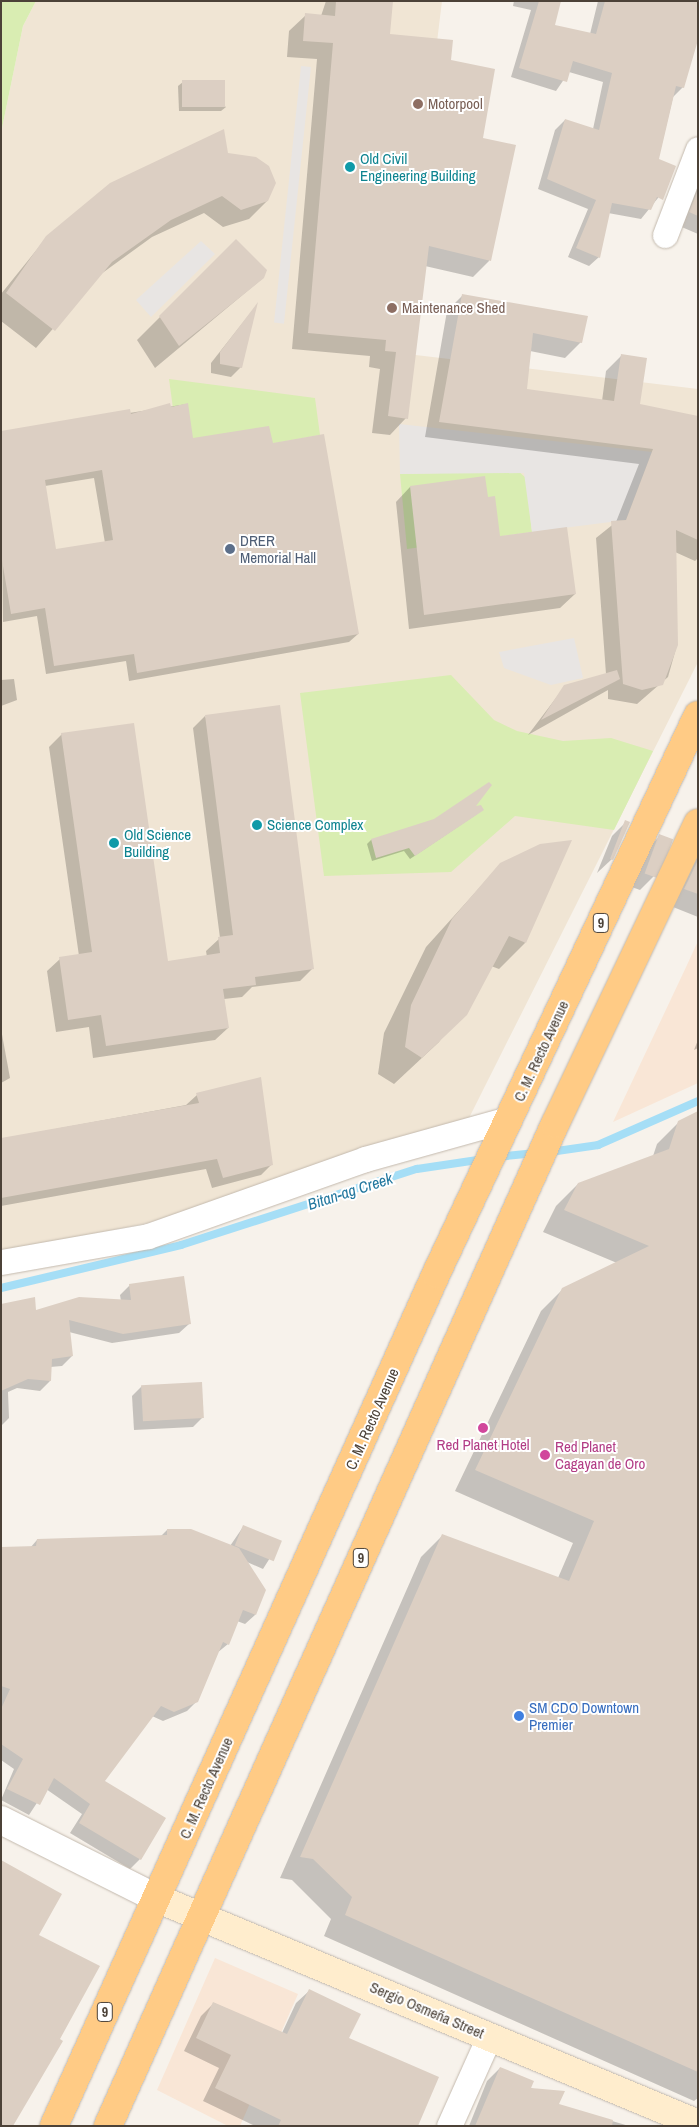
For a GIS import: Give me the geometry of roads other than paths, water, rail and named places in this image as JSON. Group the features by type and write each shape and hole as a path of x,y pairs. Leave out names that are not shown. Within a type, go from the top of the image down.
{"highway":[{"name":"C. M. Recto Avenue","path":"54,2126 506,1124 698,716"},
{"name":"9","path":"108,2126 521,1200 698,822"}],"main road":[{"name":"Sergio Osmeña Street","path":"156,1898 698,2124"}],"street":[{"path":"665,235 698,149"},
{"path":"1,1262 148,1236 365,1159 506,1124"},
{"path":"1,1820 156,1898"},
{"path":"449,2126 489,2037"}],"waterway":[{"name":"Bitan-ag Creek","path":"550,1152 598,1145 698,1101"},
{"name":"Bitan-ag Creek","path":"497,1157 536,1153"},
{"name":"Bitan-ag Creek","path":"1,1288 181,1245 417,1169 484,1159"}],"place":[{"name":"Motorpool","path":"418,104"},
{"name":"Old Civil Engineering Building","path":"350,167"},
{"name":"Maintenance Shed","path":"392,308"},
{"name":"DRER Memorial Hall","path":"230,549"},
{"name":"Science Complex","path":"257,825"},
{"name":"Old Science Building","path":"114,843"},
{"name":"Red Planet Hotel","path":"483,1428"},
{"name":"Red Planet Cagayan de Oro","path":"545,1455"},
{"name":"SM CDO Downtown Premier","path":"519,1716"}]}
